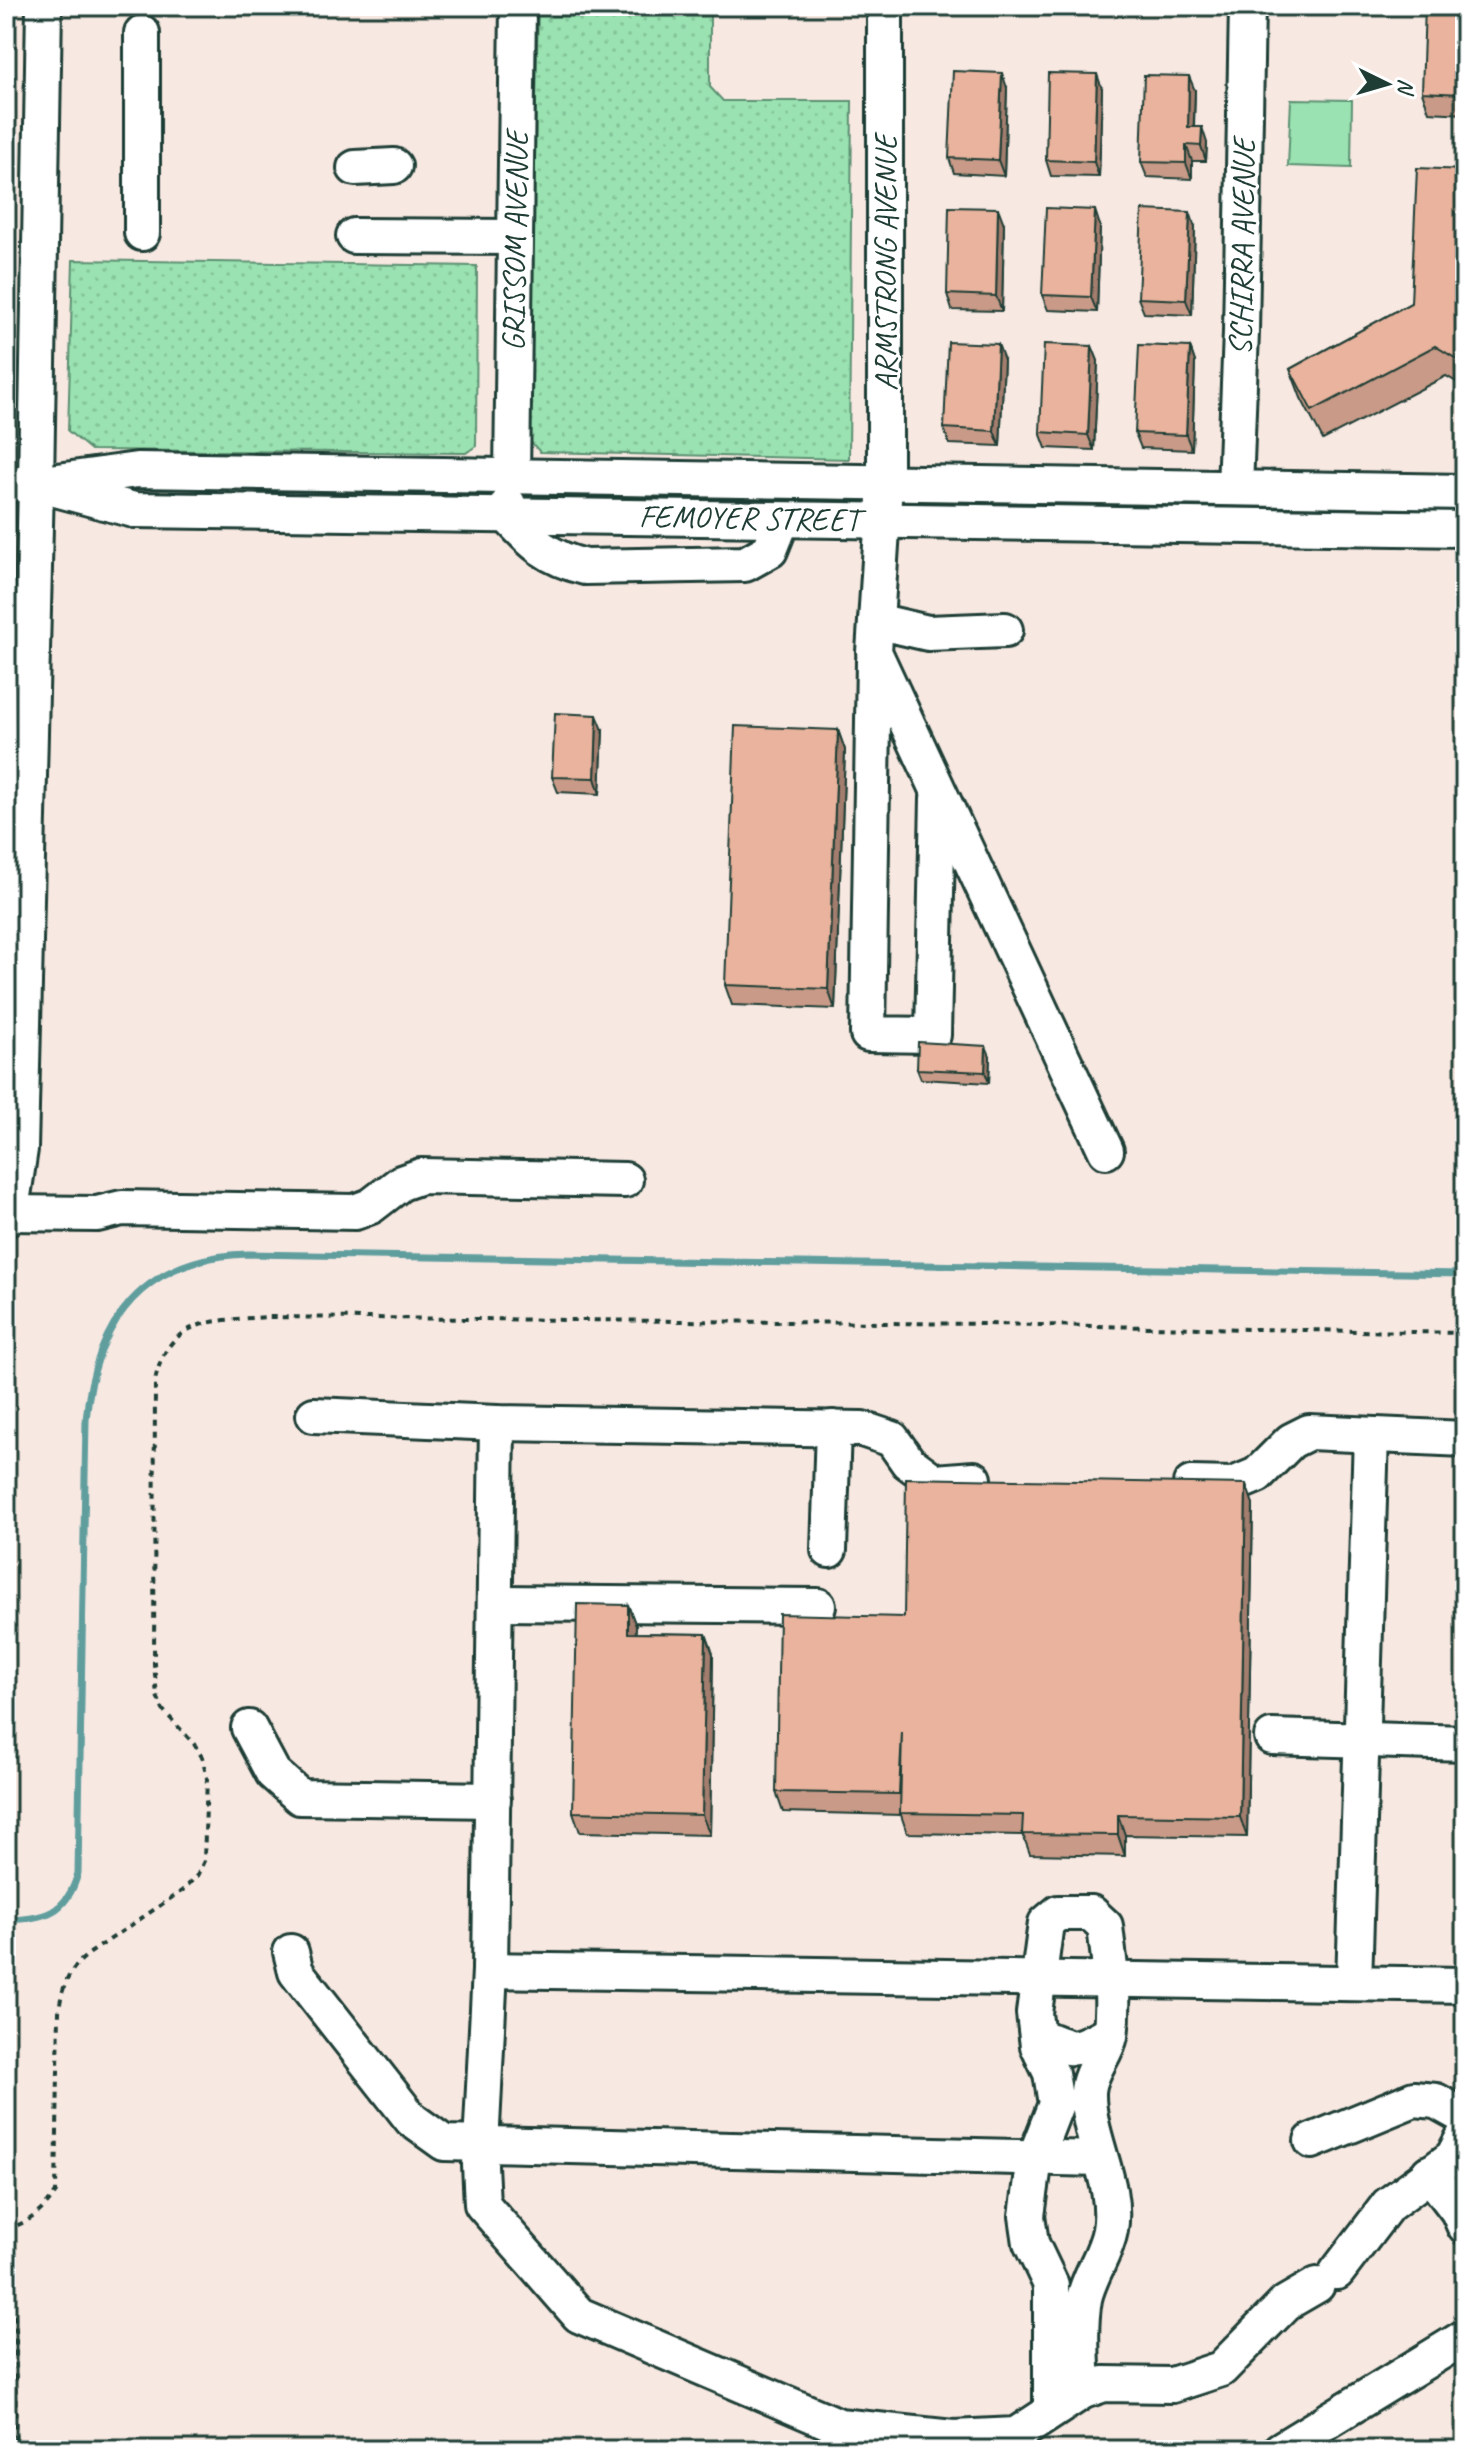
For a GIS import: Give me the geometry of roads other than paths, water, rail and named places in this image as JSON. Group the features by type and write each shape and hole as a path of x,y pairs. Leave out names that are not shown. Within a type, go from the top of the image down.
{"street":[{"path":"44,6 21,484 20,1149 16,1185 7,1216 97,1214 122,1208 355,1212 371,1206 401,1183 421,1176 625,1180"},
{"name":"GRISSOM AVENUE","path":"512,476 518,6"},
{"name":"ARMSTRONG AVENUE","path":"885,6 885,484 875,636 868,1034 933,1035 938,789"},
{"name":"SCHIRRA AVENUE","path":"1235,488 1247,6"},
{"path":"142,33 142,233"},
{"path":"355,168 394,166"},
{"path":"354,236 515,237"},
{"name":"FEMOYER STREET","path":"21,484 137,470 1465,492"},
{"path":"650,478 589,497 516,496 508,503 507,515 533,544 564,562 585,567 745,564 770,550 782,520"},
{"name":"FEMOYER STREET","path":"21,484 134,510 1465,529"},
{"path":"1005,630 875,636 938,789 1106,1151"},
{"path":"314,1415 497,1423 862,1429 892,1439 908,1462 935,1482 1007,1480"},
{"path":"497,1423 490,1970 481,2144 482,2204 579,2315 839,2426 945,2438 1016,2435 1083,2391 1104,2384 1172,2385 1221,2369 1286,2303 1327,2279 1388,2205 1453,2157 1465,2134"},
{"path":"829,1550 833,1428"},
{"path":"1157,1484 1233,1485 1257,1475 1291,1441 1309,1432 1465,1439"},
{"path":"1354,1983 1371,1435"},
{"path":"495,1603 818,1606"},
{"path":"249,1728 273,1773 300,1797 493,1800"},
{"path":"1272,1737 1465,1743"},
{"path":"1051,2410 1051,2285 1031,2243 1027,2216 1035,2158 1056,2104 1051,2073 1038,2046 1034,2013 1046,1923 1058,1913 1091,1913 1105,1926 1112,1979 1109,2040 1096,2064 1088,2089 1089,2110 1112,2205 1110,2234 1084,2299 1083,2391"},
{"path":"291,1952 296,1972 412,2120 444,2143 1100,2159"},
{"path":"490,1970 1465,1985"},
{"path":"1037,2035 1062,2046 1081,2048 1110,2032"},
{"path":"1312,2141 1414,2099 1436,2101 1465,2117"},
{"path":"1429,2173 1458,2211 1465,2227"},
{"path":"1280,2450 1465,2337"}],"waterway":[{"path":"6,1920 32,1918 52,1912 67,1898 78,1873 86,1420 91,1384 100,1352 114,1324 131,1301 153,1281 180,1267 212,1258 248,1254 1465,1274"}]}
